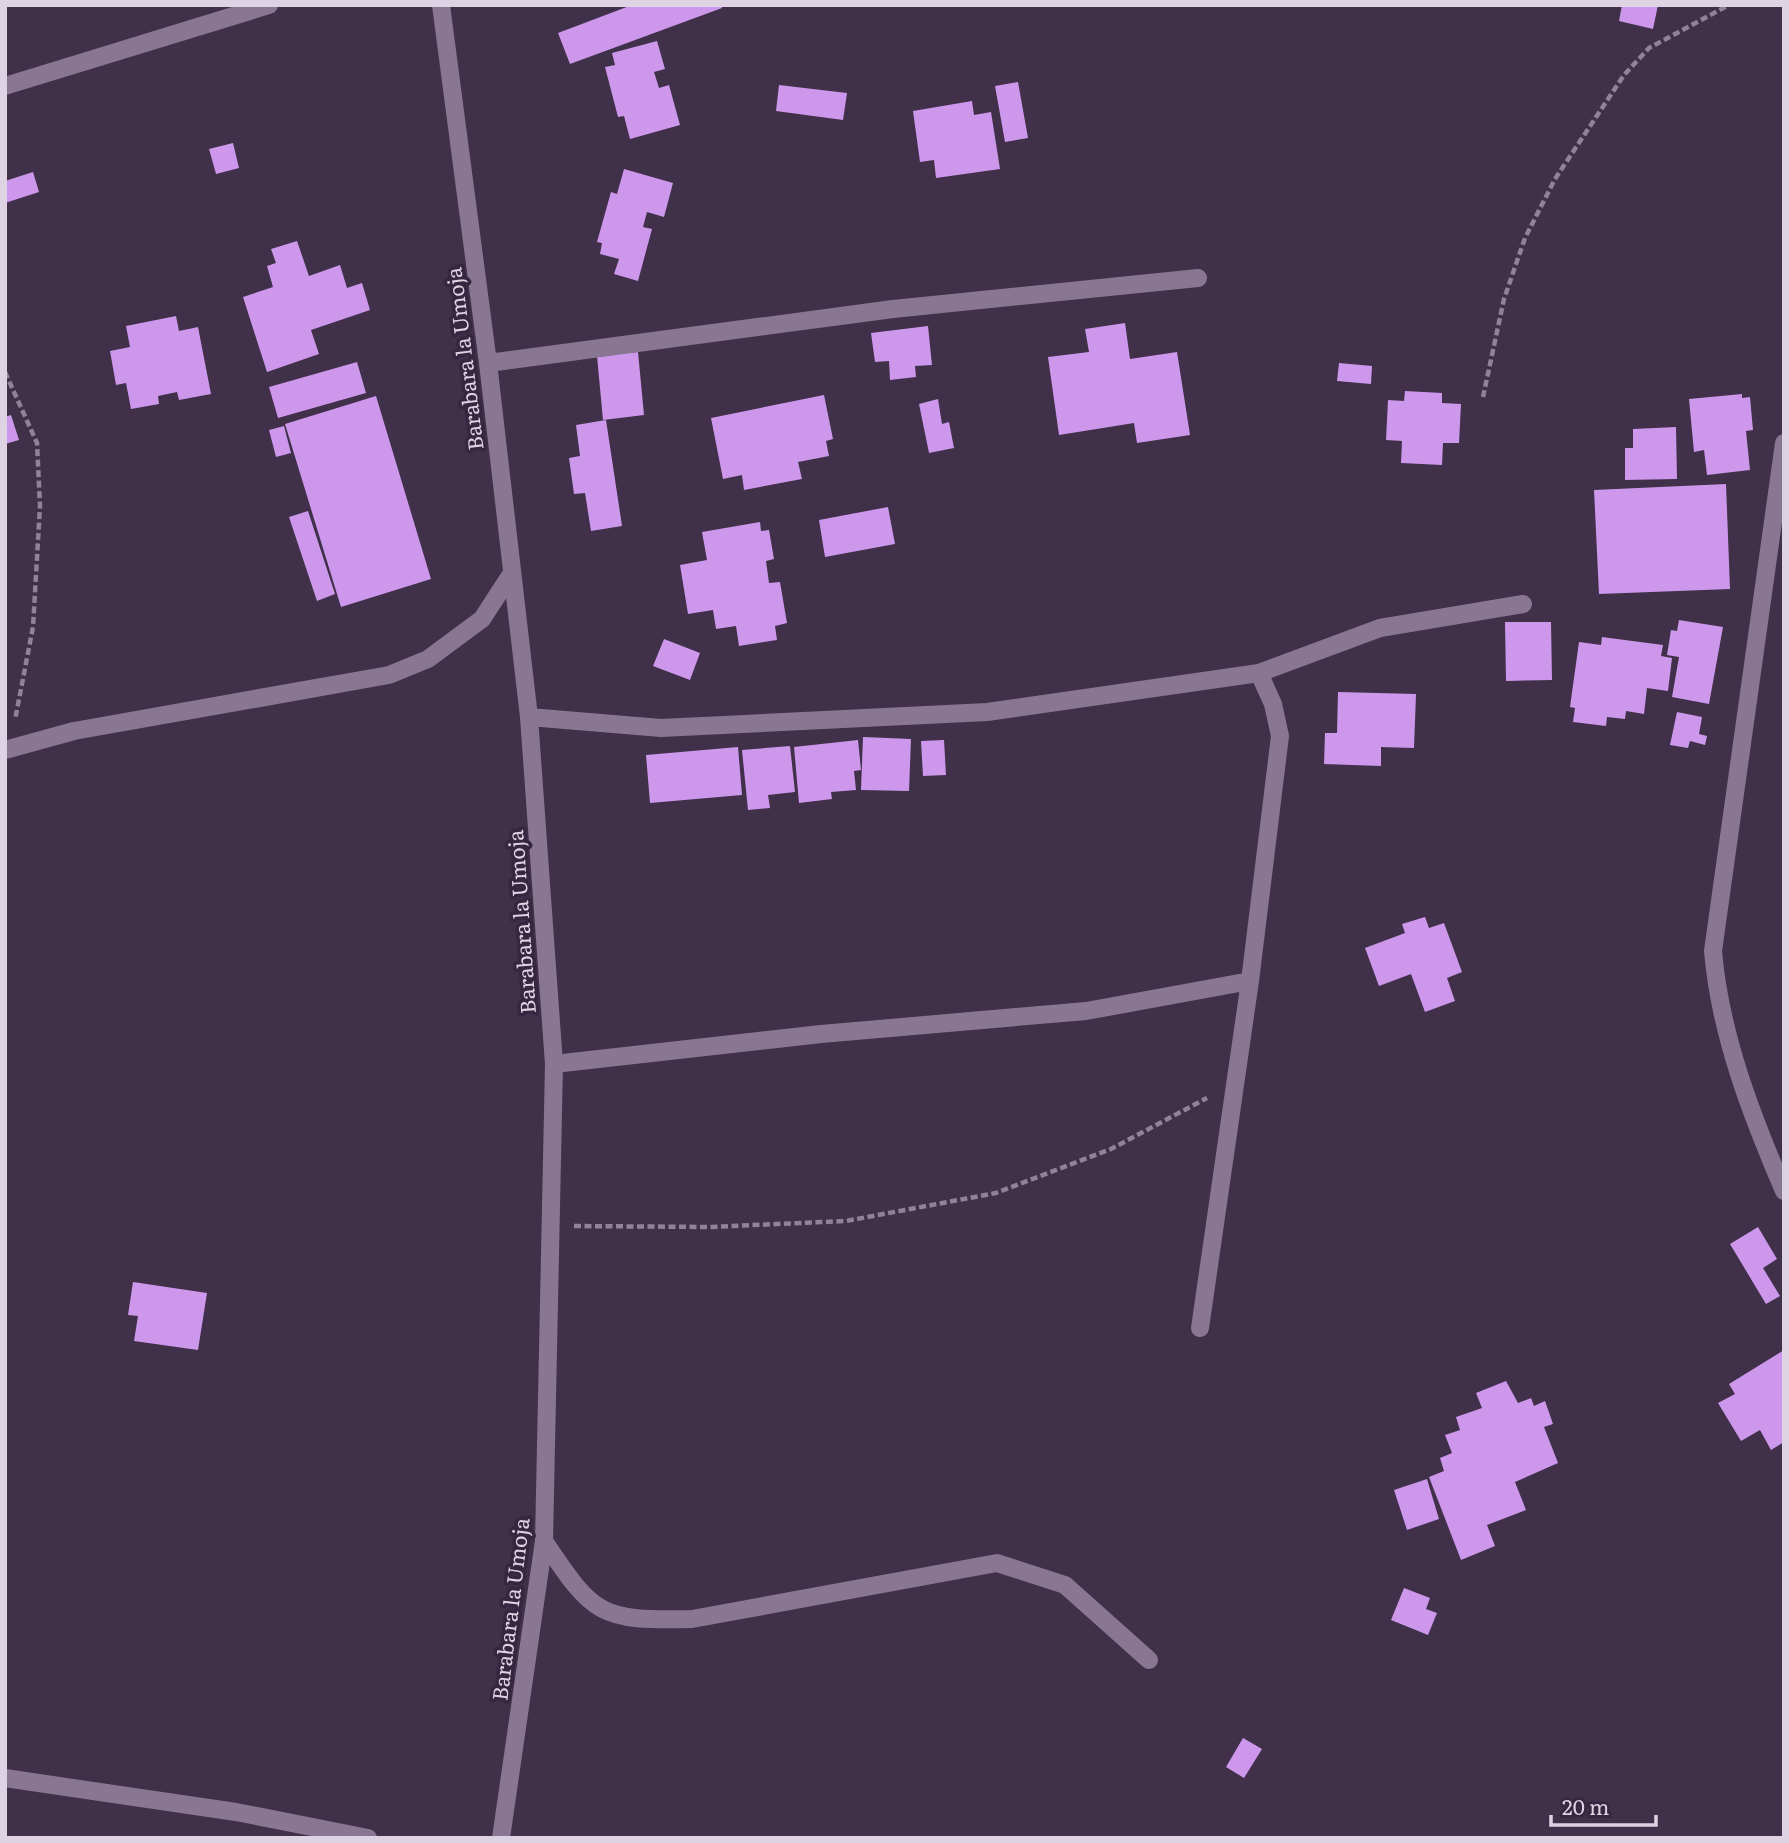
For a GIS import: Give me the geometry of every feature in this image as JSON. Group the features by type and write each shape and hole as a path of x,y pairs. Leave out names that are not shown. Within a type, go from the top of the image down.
{"street":[{"path":"5,86 269,5"},
{"name":"Barabara la Umoja","path":"441,5 488,363 528,717 554,1065 544,1541 501,1838"},
{"path":"488,363 892,309 1198,278"},
{"path":"1784,443 1755,666 1717,904 1713,951 1718,988 1749,1108 1784,1191"},
{"path":"8,749 74,731 389,675 428,659 482,619 510,576"},
{"path":"528,717 661,728 987,712 1259,673 1380,628 1522,604"},
{"path":"1200,1328 1250,981 1280,736 1273,704 1259,673"},
{"path":"554,1065 821,1034 1086,1011 1250,981"},
{"path":"544,1541 576,1588 594,1606 613,1615 645,1620 692,1619 997,1563 1065,1585 1149,1660"},
{"path":"5,1778 236,1812 368,1838"}],"path":[{"path":"1482,397 1504,299 1525,238 1555,179 1624,75 1649,48 1729,5"},
{"path":"5,372 37,443 40,506 33,627 8,749"},
{"path":"550,1225 709,1227 846,1221 996,1193 1111,1149 1233,1085"}],"building":[{"path":"632,5 722,5 722,8 570,64 558,33"},
{"path":"1622,5 1658,5 1653,29 1619,21"},
{"path":"657,41 665,69 654,72 659,88 669,85 680,125 630,139 624,116 618,117 605,67 615,65 612,53"},
{"path":"1018,82 1028,138 1005,142 995,86"},
{"path":"779,85 847,93 843,120 776,111"},
{"path":"972,101 974,115 991,112 1000,169 936,178 934,160 920,162 913,111"},
{"path":"233,143 239,168 216,174 209,149"},
{"path":"624,169 673,183 664,217 647,212 643,227 652,229 638,281 614,274 619,259 600,254 602,243 597,242 611,192 617,194"},
{"path":"33,172 39,192 5,203 5,181"},
{"path":"297,241 309,276 340,265 347,288 362,283 370,310 311,330 319,354 267,372 243,297 273,287 267,266 276,263 271,249"},
{"path":"176,316 179,331 198,327 211,394 179,400 177,392 158,396 159,404 131,409 126,383 116,385 110,351 130,347 126,326"},
{"path":"1125,323 1130,359 1177,352 1190,435 1137,443 1134,423 1059,435 1048,357 1089,352 1085,329"},
{"path":"928,326 932,365 915,366 916,377 890,380 889,361 875,362 871,333"},
{"path":"638,352 644,415 603,420 597,356"},
{"path":"357,362 366,393 278,418 269,387"},
{"path":"1339,363 1372,366 1371,384 1337,381"},
{"path":"1405,391 1442,393 1442,403 1461,404 1459,443 1443,443 1442,465 1401,463 1402,441 1386,440 1388,400 1404,401"},
{"path":"1742,394 1742,398 1750,397 1753,430 1746,431 1750,470 1707,475 1704,450 1694,452 1689,399"},
{"path":"824,395 833,439 826,441 829,456 798,462 802,479 744,490 742,475 723,479 711,418"},
{"path":"376,396 431,579 341,607 285,424"},
{"path":"938,399 942,424 949,422 954,448 929,453 919,404"},
{"path":"11,415 19,440 5,444 5,417"},
{"path":"606,420 622,526 591,531 585,493 574,494 569,458 580,456 576,425"},
{"path":"284,426 291,453 276,457 269,430"},
{"path":"1676,427 1677,479 1625,480 1625,448 1633,448 1633,429"},
{"path":"1726,484 1730,589 1599,594 1594,490"},
{"path":"888,507 895,544 825,557 819,520"},
{"path":"308,511 335,594 317,601 289,517"},
{"path":"760,522 761,531 769,530 774,559 766,561 769,583 780,582 787,623 775,626 777,640 739,646 736,626 716,629 713,610 688,614 680,565 707,560 702,532"},
{"path":"1679,620 1723,627 1709,704 1672,697 1679,657 1667,655 1671,630 1677,631"},
{"path":"1505,622 1551,622 1552,680 1506,681"},
{"path":"1602,637 1663,645 1661,656 1672,658 1668,691 1647,688 1644,714 1626,711 1625,719 1607,717 1606,726 1573,722 1575,708 1570,707 1579,642 1601,645"},
{"path":"664,639 700,653 690,680 653,666"},
{"path":"1338,692 1416,694 1414,748 1381,747 1381,766 1324,764 1325,733 1337,733"},
{"path":"1677,712 1702,717 1699,734 1707,736 1705,745 1690,741 1688,748 1670,745"},
{"path":"863,737 911,739 909,791 861,790"},
{"path":"858,740 861,770 854,771 856,790 831,792 832,799 799,803 794,747"},
{"path":"944,740 946,775 923,776 921,741"},
{"path":"790,746 795,792 768,795 770,808 748,810 742,750"},
{"path":"738,747 742,795 650,803 646,755"},
{"path":"1425,917 1429,928 1444,923 1462,972 1447,978 1455,1001 1425,1012 1411,974 1379,986 1365,948 1405,933 1402,924"},
{"path":"1758,1227 1777,1259 1763,1268 1780,1296 1766,1304 1730,1244"},
{"path":"133,1282 207,1293 198,1350 134,1341 138,1316 128,1315"},
{"path":"1784,1350 1784,1442 1771,1450 1760,1430 1741,1441 1718,1403 1735,1394 1729,1384"},
{"path":"1506,1381 1518,1403 1531,1398 1534,1406 1545,1401 1553,1424 1544,1427 1558,1463 1515,1482 1526,1510 1487,1525 1495,1546 1461,1560 1429,1477 1444,1471 1440,1458 1452,1453 1445,1435 1460,1430 1456,1417 1482,1408 1476,1393"},
{"path":"1427,1479 1439,1519 1407,1530 1394,1490"},
{"path":"1404,1588 1430,1598 1426,1609 1437,1613 1428,1635 1391,1620"},
{"path":"1243,1738 1262,1749 1244,1778 1226,1767"}]}
